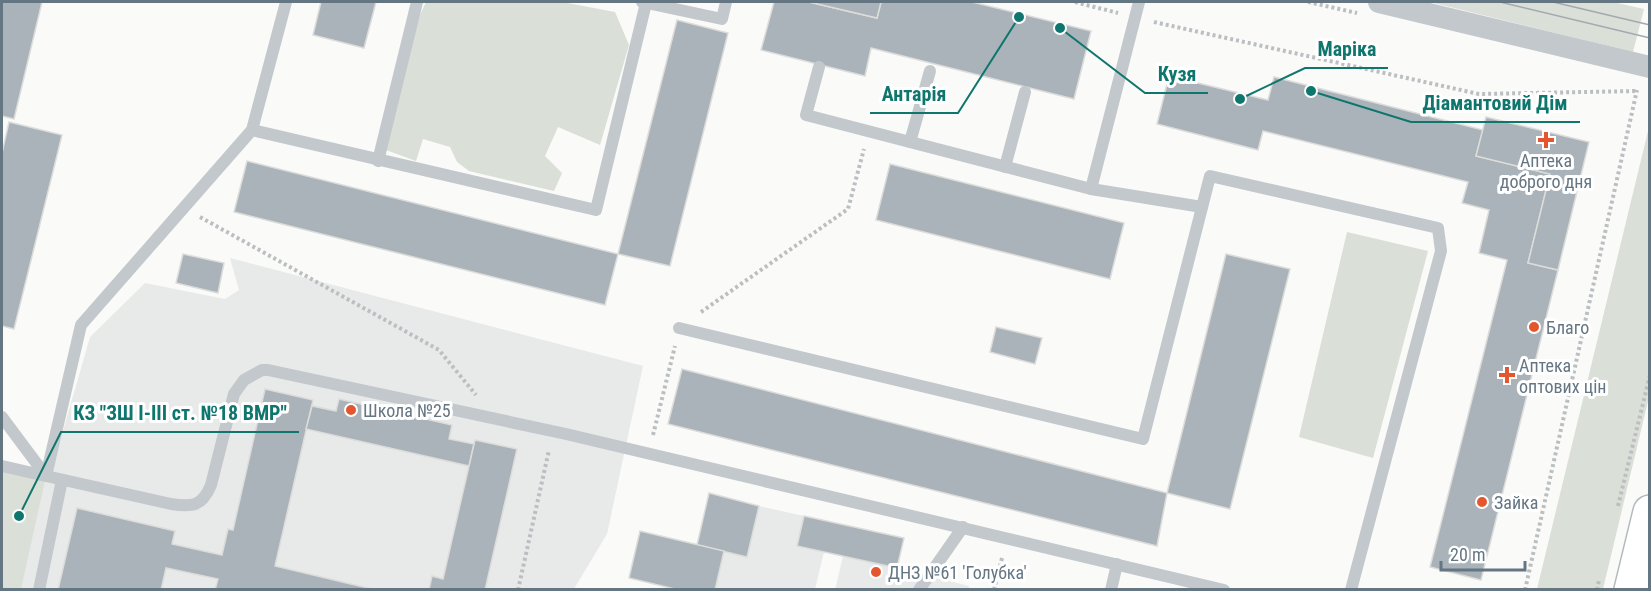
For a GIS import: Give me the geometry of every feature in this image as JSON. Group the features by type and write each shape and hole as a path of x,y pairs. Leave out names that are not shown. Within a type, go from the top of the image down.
{"main road":[{"path":"1631,590 1650,512"}],"street":[{"path":"1379,2 1646,66"}],"lane":[{"path":"46,476 81,325 252,130 286,2"},
{"path":"378,161 417,2"},
{"path":"252,130 596,210 644,2 722,19 726,2"},
{"path":"1091,189 1140,2"},
{"path":"819,67 806,115 1091,189 1202,207"},
{"path":"910,142 930,71"},
{"path":"1005,167 1025,92"},
{"path":"679,328 1143,439 1210,176 1438,228 1441,251 1351,590"},
{"path":"2,466 171,504 184,506 199,503 206,495 210,485 234,394 244,380 262,370 268,370 553,431 1224,590"},
{"path":"2,417 46,476"},
{"path":"39,590 62,480"},
{"path":"919,590 963,527"},
{"path":"1111,590 1117,564"}],"path":[{"path":"1075,2 1135,18 1479,94 1643,92"},
{"path":"1525,590 1637,91 1646,66"},
{"path":"648,453 679,328 848,209 868,131"},
{"path":"184,208 440,350 496,419"},
{"path":"1616,511 1650,375"},
{"path":"518,590 553,431"},
{"path":"994,590 1007,538"},
{"path":"1597,590 1600,578"}],"shaded area":[{"path":"426,2 562,2 615,12 629,45 600,145 558,127 545,156 562,173 554,191 469,171 457,162 450,147 423,139 416,161 386,150 419,17"},
{"path":"1430,2 1613,2 1644,9 1633,52"},
{"path":"1649,127 1649,397 1603,589 1537,589"},
{"path":"1347,232 1428,251 1373,458 1299,437"},
{"name":"Школа №25","path":"230,258 643,366 607,534 574,589 2,590 33,471 56,455 90,337 145,283 225,299 239,290"},
{"path":"2,466 46,476 21,589 2,589"},
{"path":"759,506 804,516 797,546 824,552 815,589 715,590 724,551 747,556"},
{"name":"ДНЗ №61 'Голубка'","path":"843,556 969,586 968,590 835,590"}],"building":[{"path":"2,2 42,2 14,119 2,116"},
{"path":"321,2 376,2 364,48 313,35"},
{"path":"774,2 809,2 877,18 881,2 972,2 1091,31 1074,99 871,48 865,76 761,50"},
{"path":"809,2 881,2 877,18"},
{"path":"677,20 728,33 670,266 618,254"},
{"path":"1169,76 1268,100 1274,77 1483,130 1476,156 1550,174 1528,263 1558,270 1481,580 1430,567 1507,260 1479,253 1489,210 1462,203 1468,182 1263,131 1258,150 1157,124"},
{"path":"1486,117 1589,142 1558,270 1528,263 1550,174 1476,156"},
{"path":"9,122 62,135 14,329 2,326 2,153"},
{"path":"247,161 618,254 605,305 234,212"},
{"path":"890,164 1124,223 1110,279 876,220"},
{"path":"183,254 224,263 218,293 176,283"},
{"path":"1226,254 1290,269 1230,509 1167,493"},
{"path":"996,327 1042,338 1035,364 990,352"},
{"path":"682,369 1167,493 1157,546 668,424"},
{"path":"265,389 313,400 275,566 376,590 215,590 218,579 166,568 161,590 58,590 77,508 175,531 172,544 222,555 228,529 233,530"},
{"path":"339,399 452,425 449,439 474,444 469,466 306,429 312,406 336,411"},
{"path":"475,440 517,449 485,590 429,590 432,576 443,579"},
{"path":"709,493 759,506 747,557 697,545"},
{"path":"804,516 904,538 897,568 797,546"},
{"path":"640,531 724,551 715,590 679,590 629,578"}],"tram line":[{"path":"1500,2 1650,38"},
{"path":"1553,2 1650,25"}],"place":[{"name":"Антарія","path":"1019,17"},
{"name":"Кузя","path":"1060,28"},
{"name":"Діамантовий Дім","path":"1311,91"},
{"name":"Маріка","path":"1240,99"},
{"name":"Аптека доброго дня","path":"1546,140"},
{"name":"Благо","path":"1534,327"},
{"name":"Аптека оптових цін","path":"1507,375"},
{"name":"Школа №25","path":"351,410"},
{"name":"Зайка","path":"1482,502"},
{"name":"КЗ \"ЗШ І-ІІІ ст. №18 ВМР\"","path":"19,516"},
{"name":"ДНЗ №61 'Голубка'","path":"876,572"}]}
